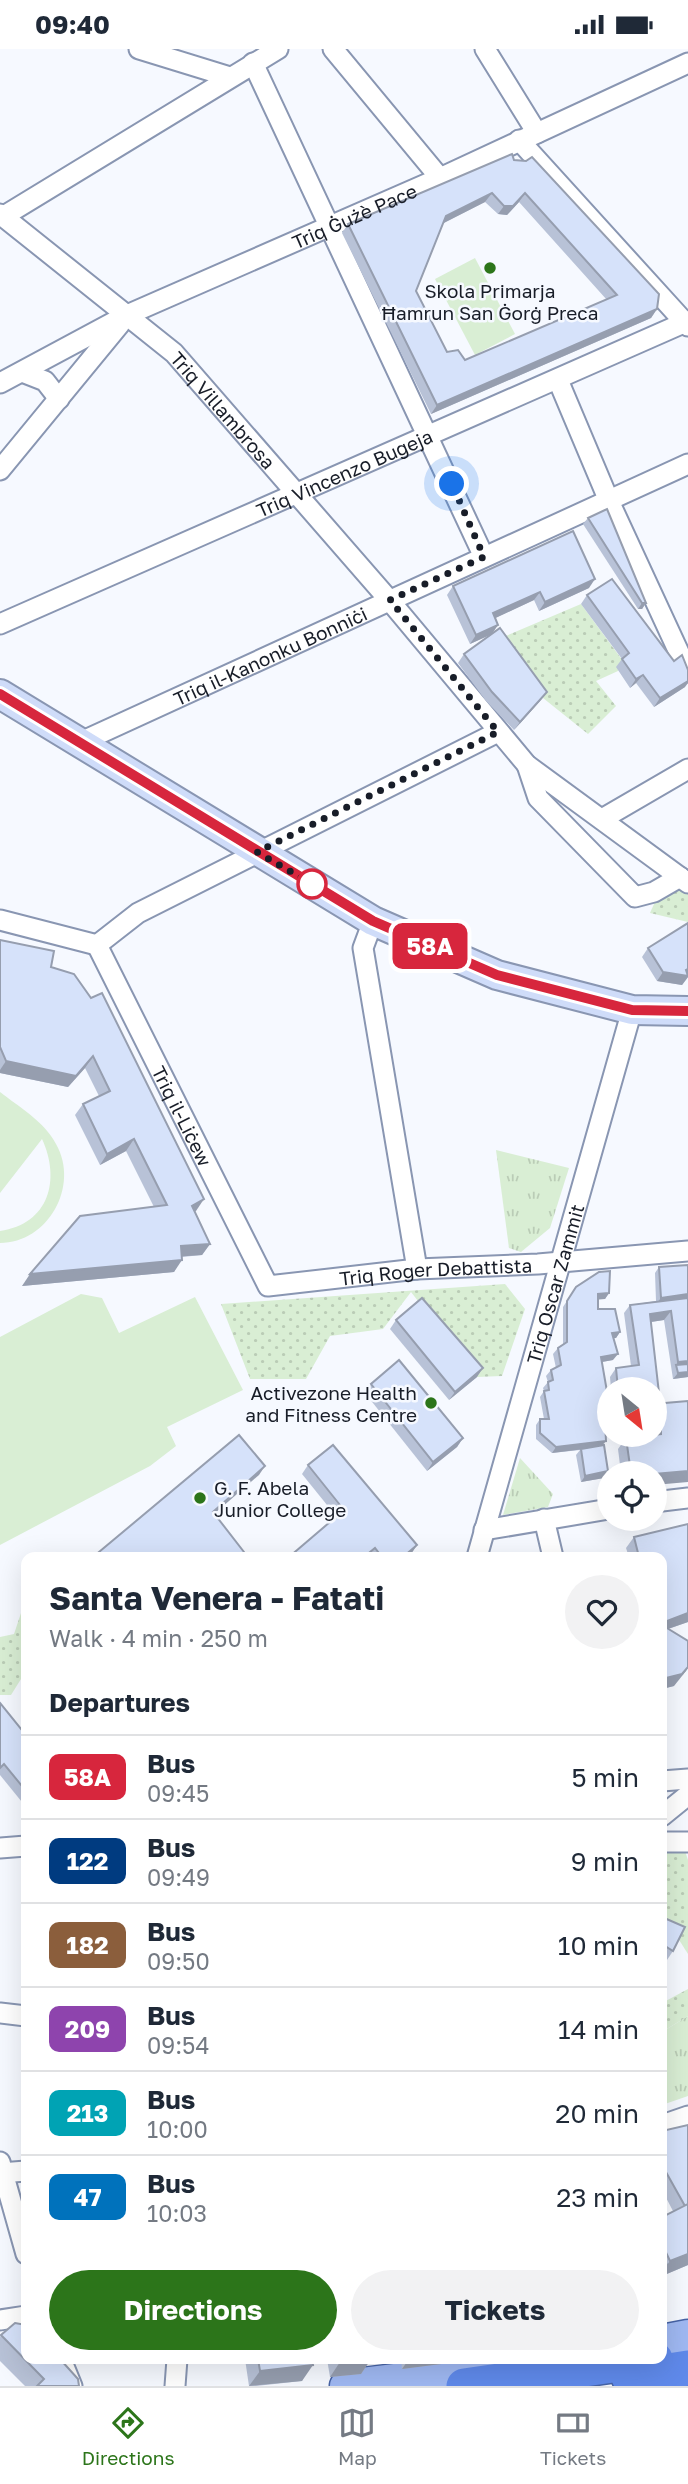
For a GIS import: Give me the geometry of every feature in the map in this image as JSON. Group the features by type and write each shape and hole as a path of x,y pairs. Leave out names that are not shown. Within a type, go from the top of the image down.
{"highway":[{"path":"667,2357 688,2354"},
{"path":"464,2386 620,2364"},
{"path":"566,2386 688,2368"}],"main road":[{"path":"667,2340 688,2336"},
{"path":"346,2386 516,2364"}],"street":[{"path":"139,49 230,76"},
{"path":"2,215 278,49"},
{"path":"333,49 440,178"},
{"path":"485,49 528,137 687,323"},
{"path":"253,63 327,225 429,434 484,557"},
{"name":"Triq Ġużè Pace","path":"0,383 127,315 327,225 440,178 688,63"},
{"name":"Triq Villambrosa","path":"2,215 174,353 390,600 527,765"},
{"path":"0,470 127,315"},
{"name":"Triq Vincenzo Bugeja","path":"0,624 687,323"},
{"path":"22,372 45,381 59,399"},
{"path":"558,380 609,501 688,672"},
{"name":"Triq il-Kanonku Bonniċi","path":"81,742 688,464"},
{"path":"0,694 373,921 497,975 632,1010 688,1011"},
{"path":"0,920 97,945 138,913 498,732"},
{"path":"527,765 684,880"},
{"path":"527,765 538,798 635,897 684,880"},
{"path":"602,819 688,769"},
{"path":"373,921 363,948 418,1269"},
{"name":"Triq il-Liċew","path":"97,945 268,1286"},
{"name":"Triq Oscar Zammit","path":"478,1552 632,1010"},
{"name":"Triq Roger Debattista","path":"268,1286 418,1269 561,1262 688,1251"},
{"path":"667,1501 688,1497"},
{"path":"484,1530 597,1511"},
{"path":"544,1519 552,1552"},
{"path":"667,1781 688,1779"},
{"path":"667,1812 688,1795"},
{"path":"667,1842 688,1842"},
{"path":"0,1848 21,1846"},
{"path":"667,2123 688,2116"},
{"path":"21,2171 1,2169 21,2237"},
{"path":"0,2320 21,2317"},
{"path":"63,2364 72,2386"},
{"path":"174,2386 176,2364"}],"green space":[{"path":"475,258 515,334 475,355 435,279"},
{"path":"581,604 623,661 618,671 596,681 616,706 588,734 543,698 501,638"},
{"path":"678,882 688,888 688,922 650,913 658,895"},
{"path":"0,1092 45,1128 56,1144 64,1177 55,1209 45,1223 17,1240 0,1243 0,1231 17,1227 40,1210 50,1184 50,1170 42,1139 0,1193"},
{"path":"496,1150 569,1168 550,1228 521,1252 509,1248"},
{"path":"505,1284 525,1309 502,1376 477,1377 411,1292 383,1329 330,1336 306,1379 250,1379 221,1304"},
{"path":"81,1294 102,1298 119,1333 195,1297 243,1390 167,1427 176,1446 150,1466 0,1545 0,1337"},
{"path":"520,1458 553,1494 548,1507 503,1515"},
{"path":"21,1613 21,1679 11,1695 0,1695 0,1637 14,1634"},
{"path":"667,1851 685,1851 688,1860 688,1954 667,1921"},
{"path":"688,1989 688,2016 667,2029 667,2000"},
{"path":"688,2016 688,2096 667,2103 667,2029"}],"building":[{"path":"512,154 514,160 526,161 532,157 659,294 657,309 437,405 348,224","holes":["492,193 504,206 513,206 525,193 617,295 465,360 458,350 447,352 416,291 446,216"]},
{"path":"607,509 646,603 642,603 588,518"},
{"path":"573,531 595,579 545,602 540,592 493,613 498,625 476,635 453,586"},
{"path":"612,579 674,661 682,655 688,670 688,681 660,698 643,675 636,679 622,659 629,653 587,595"},
{"path":"500,628 547,692 520,722 492,692 464,654"},
{"path":"688,923 688,976 663,972 648,948"},
{"path":"0,940 54,951 51,967 74,974 91,998 102,993 204,1199 192,1206 210,1244 181,1246 182,1260 30,1274 80,1216 167,1205 134,1139 107,1154 83,1104 110,1091 93,1056 76,1076 6,1061 0,1047"},
{"path":"688,1265 688,1294 661,1298 659,1267"},
{"path":"610,1271 609,1293 598,1294 598,1309 615,1309 620,1332 612,1333 618,1354 601,1357 604,1377 597,1377 597,1442 556,1447 540,1433 540,1419 549,1419 544,1391 549,1390 548,1382 553,1380 551,1370 561,1365 558,1348 567,1342 567,1301 576,1287 599,1272"},
{"path":"422,1298 483,1368 455,1392 396,1320"},
{"path":"688,1298 688,1361 678,1362 671,1311 650,1314 657,1377 617,1377 616,1368 639,1365 630,1305"},
{"path":"399,1360 463,1438 433,1462 371,1384"},
{"path":"688,1364 688,1372 678,1373 676,1365"},
{"path":"688,1401 688,1471 667,1473 667,1461 629,1461 627,1447 667,1447 667,1403"},
{"name":"G. F. Abela Junior College","path":"239,1435 265,1466 213,1512 244,1552 99,1552"},
{"name":"G. F. Abela Junior College","path":"333,1445 417,1545 409,1552 378,1552 375,1548 370,1552 295,1552 344,1510 308,1465"},
{"path":"604,1447 606,1461 597,1461 597,1473 585,1476 581,1449"},
{"path":"688,1524 688,1613 667,1621 667,1552 638,1552 634,1537"},
{"path":"667,1628 688,1641 688,1667 682,1674 667,1678"},
{"path":"0,1703 21,1729 21,1785 4,1764 0,1768"},
{"path":"667,1919 685,1927 673,1951 667,1947"},
{"path":"688,2125 688,2204 685,2206 667,2174 667,2130"},
{"path":"688,2204 688,2254 670,2261 667,2255 667,2214"},
{"path":"15,2323 21,2324 21,2355 1,2335"},
{"path":"29,2364 64,2364 78,2379 79,2386 37,2386 44,2379"},
{"path":"259,2364 313,2365 260,2371"}],"bus line":[{"name":"58A","path":"0,694 373,921 497,975 632,1010 688,1011"}],"place":[{"name":"Skola Primarja Ħamrun San Ġorġ Preca","path":"490,268"},
{"name":"Activezone Health and Fitness Centre","path":"431,1403"},
{"name":"G. F. Abela Junior College","path":"200,1498"}],"route":[{"path":"312,884 257,852 498,732 390,600 484,557 452,484"}]}
